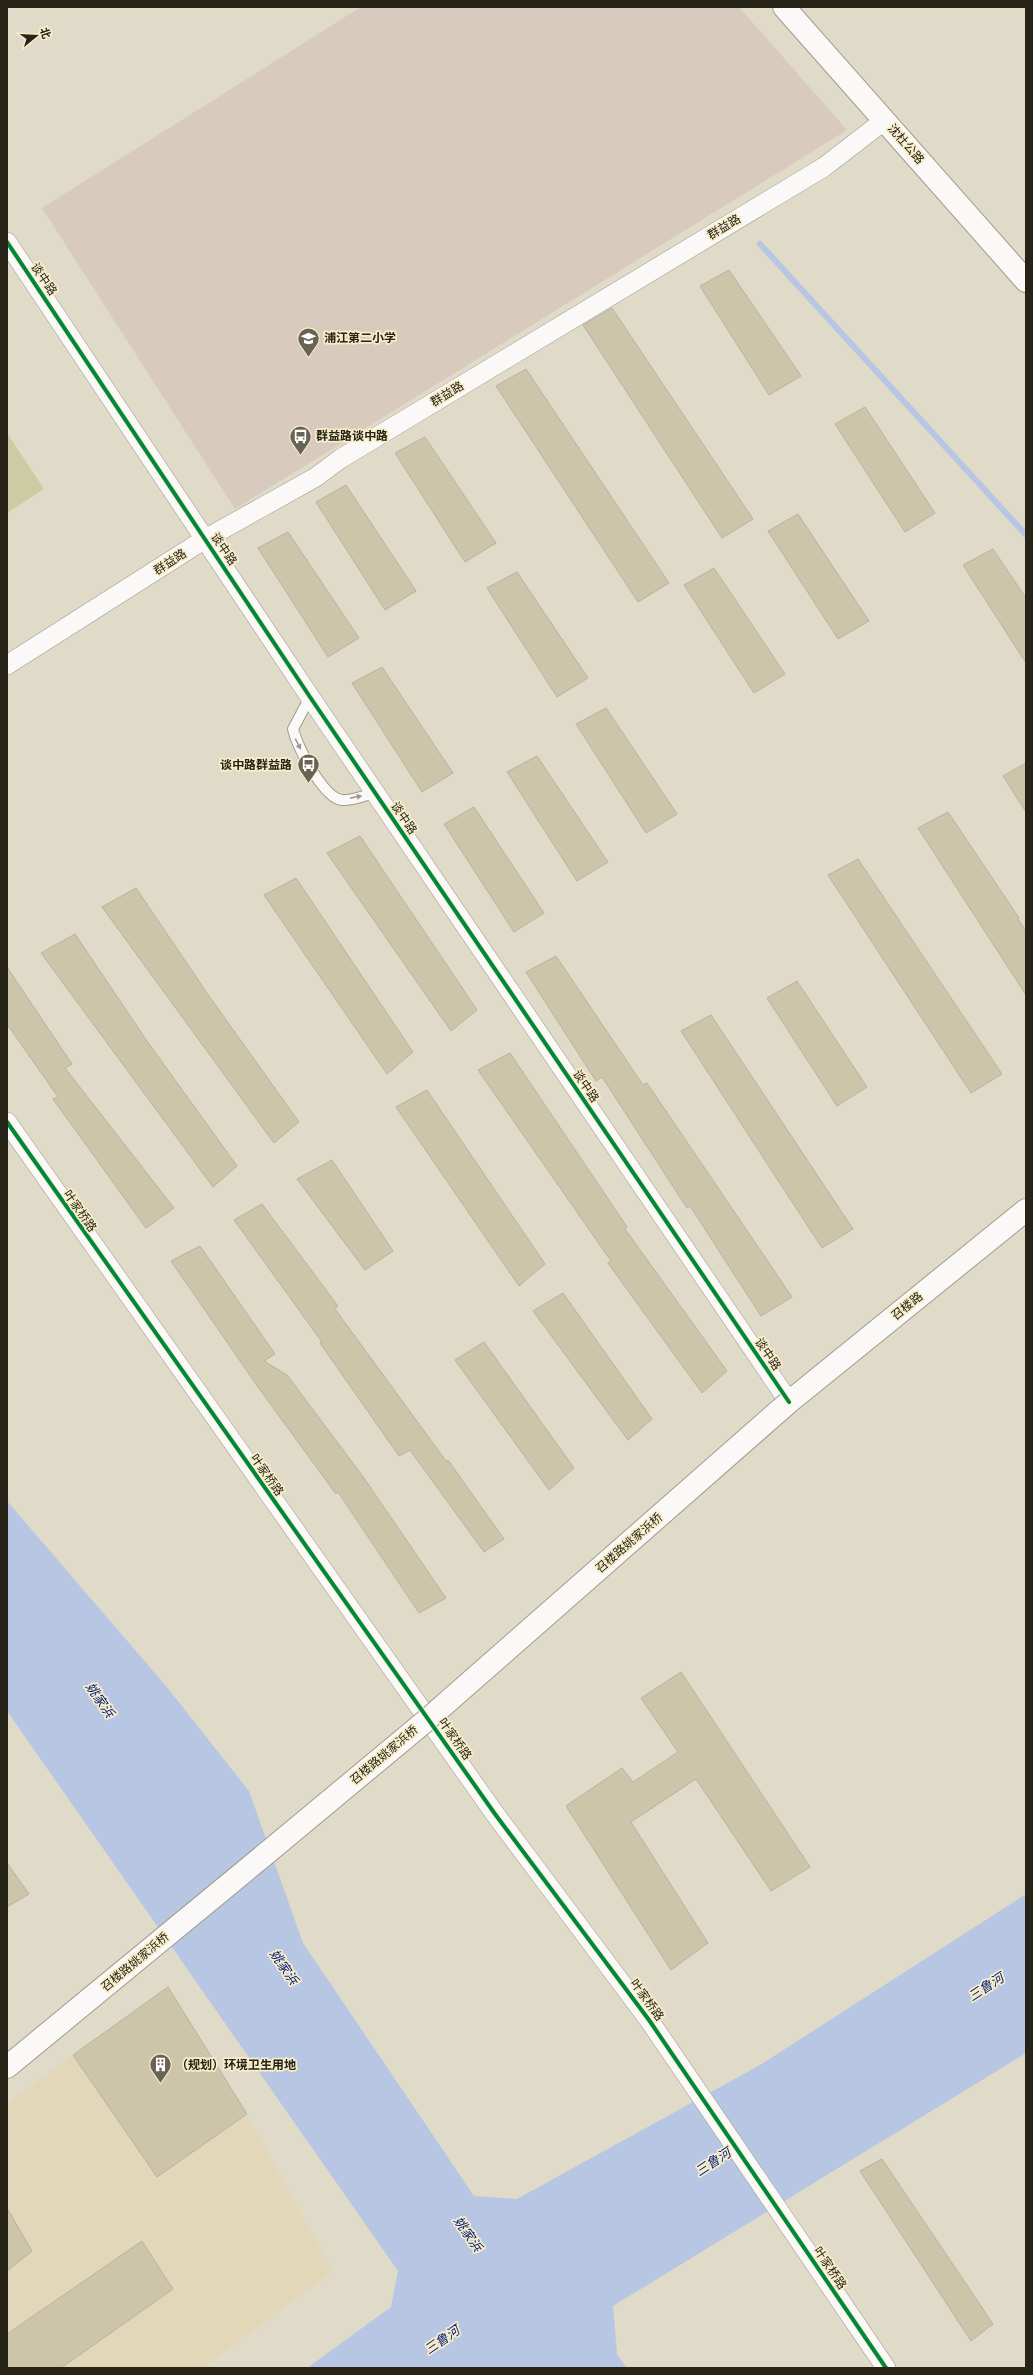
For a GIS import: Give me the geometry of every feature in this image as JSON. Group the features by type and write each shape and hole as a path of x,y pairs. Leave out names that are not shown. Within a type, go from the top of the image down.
{"street":[{"name":"沈杜公路","path":"784,7 1026,281"},
{"name":"群益路","path":"7,665 205,539 316,477 347,455 824,167 884,120"},
{"name":"谈中路","path":"7,242 310,697 789,1402"},
{"name":"叶家桥路","path":"7,1122 495,1814 650,2020 886,2368"},
{"name":"召楼路","path":"789,1402 1026,1210"},
{"name":"召楼路姚家浜桥","path":"7,2067 428,1719 789,1402"}],"lane":[{"path":"310,697 293,729 296,742 327,793 341,800 375,793"}],"shaded area":[{"name":"浦江第二小学","path":"361,7 739,7 847,130 235,509 42,208"},
{"path":"73,2055 157,2177 247,2114 333,2271 203,2368 7,2368 7,2104"}],"green space":[{"path":"7,433 44,489 7,513"}],"water":[{"path":"7,1501 166,1686 249,1791 303,1943 474,2196 517,2199 760,2065 1026,1894 1026,2053 613,2306 617,2354 627,2368 307,2368 391,2307 398,2271 7,1711"}],"building":[{"path":"729,270 801,376 769,395 700,286"},
{"path":"612,308 753,519 722,538 583,325"},
{"path":"526,369 669,583 638,602 496,386"},
{"path":"865,407 935,513 905,532 835,424"},
{"path":"425,437 496,543 465,562 395,453"},
{"path":"346,485 416,591 385,610 316,502"},
{"path":"798,514 869,621 838,639 768,531"},
{"path":"288,532 359,638 328,657 258,548"},
{"path":"993,549 1026,598 1026,663 963,565"},
{"path":"714,568 785,674 754,693 684,585"},
{"path":"517,572 588,678 557,697 487,588"},
{"path":"382,667 453,773 422,792 352,683"},
{"path":"606,708 677,814 646,833 576,724"},
{"path":"537,756 608,862 577,881 507,772"},
{"path":"1026,763 1026,812 1003,776"},
{"path":"474,807 544,913 514,932 444,824"},
{"path":"948,812 1019,918 1018,919 1026,931 1026,995 918,828"},
{"path":"360,836 477,1010 451,1031 327,853"},
{"path":"858,859 1002,1074 971,1093 828,875"},
{"path":"296,878 413,1052 387,1074 264,895"},
{"path":"136,888 209,996 299,1122 274,1143 102,907"},
{"path":"75,934 147,1041 237,1166 213,1187 41,953"},
{"path":"556,956 643,1085 647,1083 792,1297 761,1316 690,1206 687,1208 602,1077 596,1081 526,972"},
{"path":"7,967 72,1064 65,1068 174,1208 146,1228 53,1099 58,1097 7,1024"},
{"path":"797,981 867,1087 837,1106 767,998"},
{"path":"711,1015 853,1229 822,1248 681,1031"},
{"path":"510,1053 627,1227 625,1229 727,1371 702,1393 608,1263 611,1261 478,1070"},
{"path":"427,1090 545,1264 519,1286 396,1107"},
{"path":"332,1160 393,1251 365,1270 297,1179"},
{"path":"262,1204 338,1306 335,1309 446,1461 448,1460 504,1539 484,1552 410,1450 399,1456 320,1343 322,1342 234,1220"},
{"path":"200,1246 275,1354 264,1361 287,1375 364,1478 446,1598 419,1613 338,1492 336,1494 258,1387 171,1261"},
{"path":"563,1293 652,1419 628,1440 533,1311"},
{"path":"484,1342 574,1468 549,1490 455,1360"},
{"path":"681,1672 810,1867 771,1891 696,1779 631,1822 708,1943 671,1970 566,1806 622,1768 633,1782 678,1752 641,1698"},
{"path":"7,1863 29,1894 7,1907"},
{"name":"（规划）环境卫生用地","path":"168,1987 247,2114 157,2177 73,2055"},
{"path":"882,2159 993,2324 971,2341 860,2171"},
{"path":"7,2208 32,2251 7,2271"},
{"path":"142,2241 173,2289 61,2368 7,2368 7,2334"}],"waterway":[{"path":"760,244 1026,535"}],"cycle path":[{"path":"7,242 310,697 789,1402"},
{"path":"7,1122 495,1814 649,2020 886,2368"}],"place":[{"name":"浦江第二小学","path":"308,358"},
{"name":"群益路谈中路","path":"301,456"},
{"name":"谈中路群益路","path":"308,784"},
{"name":"（规划）环境卫生用地","path":"161,2084"}],"water label":[{"name":"姚家浜","path":"100,1700"},
{"name":"姚家浜","path":"284,1967"},
{"name":"三鲁河","path":"986,1987"},
{"name":"三鲁河","path":"713,2162"},
{"name":"姚家浜","path":"468,2234"},
{"name":"三鲁河","path":"442,2340"}]}
